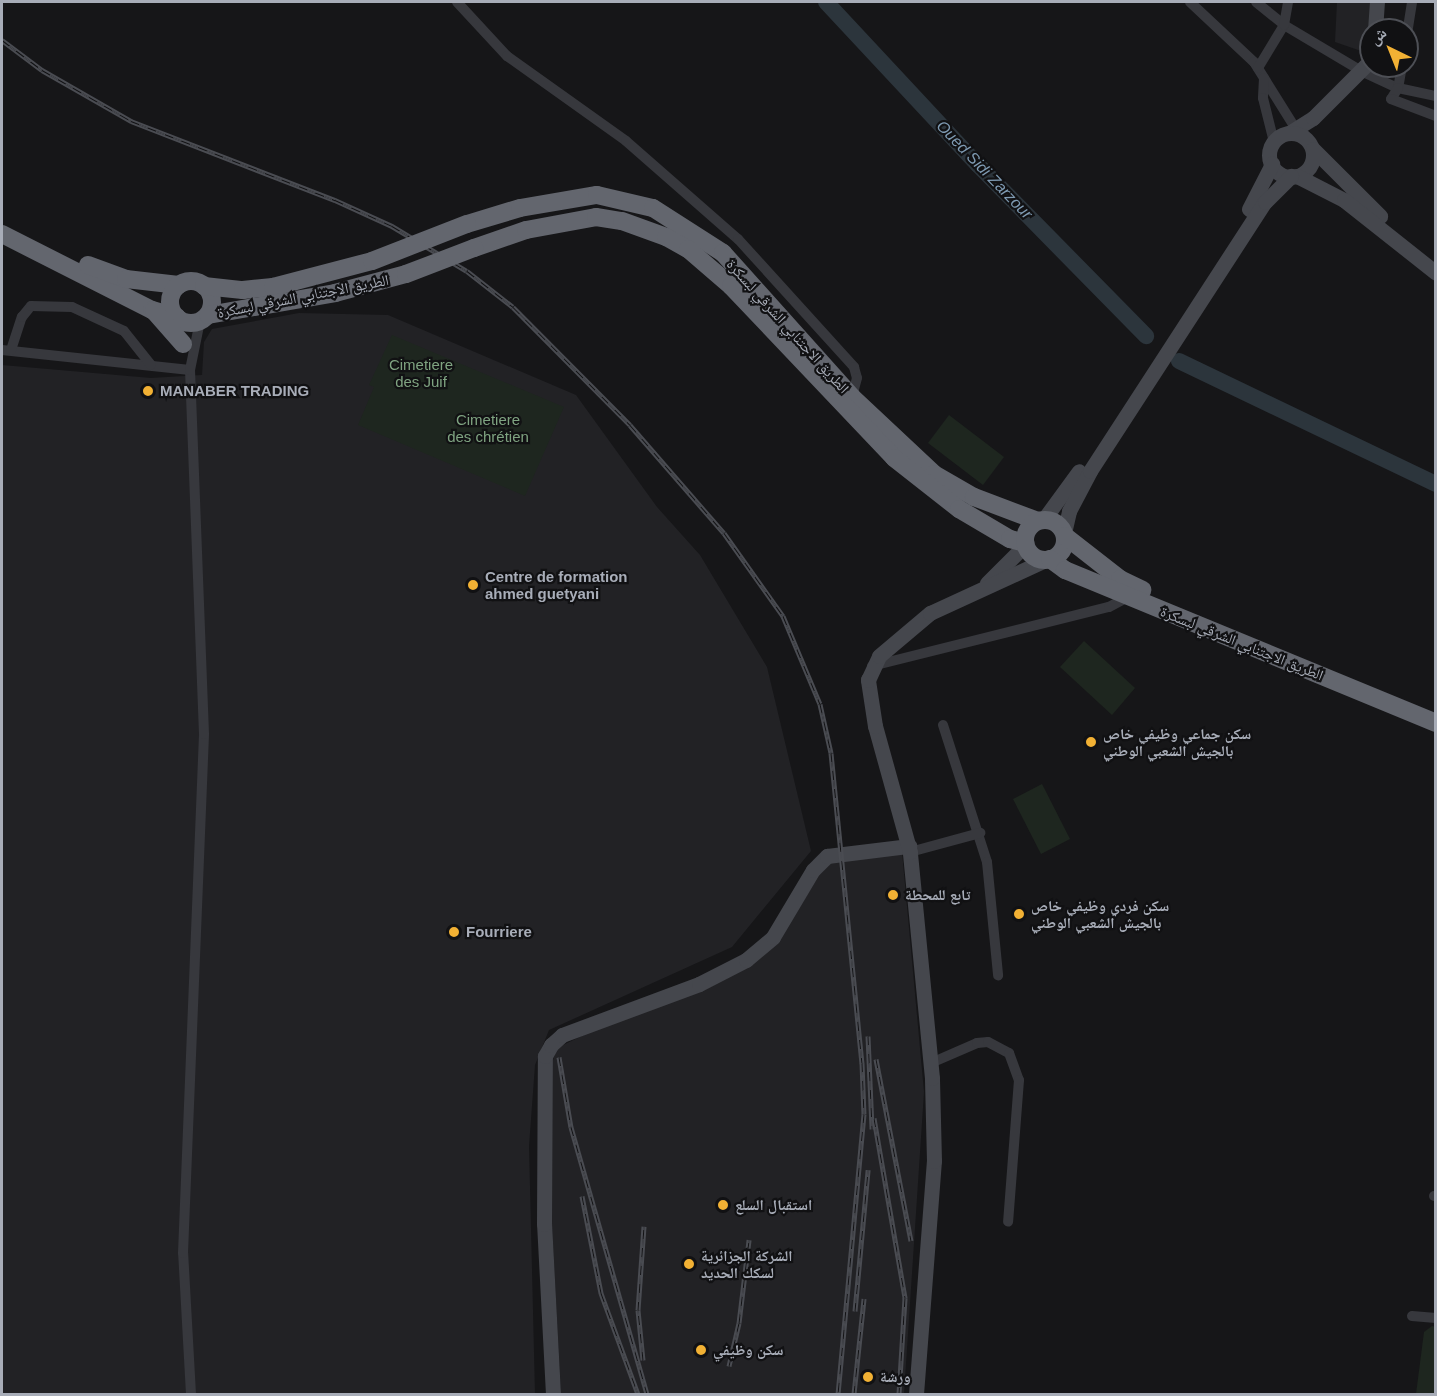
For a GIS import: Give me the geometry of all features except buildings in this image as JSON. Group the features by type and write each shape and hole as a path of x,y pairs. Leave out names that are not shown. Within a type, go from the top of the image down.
{"highway":[{"name":"الطريق الاجتنابي الشرقي لبسكرة","path":"204,286 243,290 273,287 372,261 467,224 520,208 597,195 653,208 699,235 745,274 852,397 934,474 974,497 1041,520"},
{"name":"الطريق الاجتنابي الشرقي لبسكرة","path":"204,318 335,292 406,274 526,230 596,217 622,221 666,237 688,249 731,286 894,458 959,509 1010,539 1025,544"},
{"path":"2,220 104,273 179,285 196,282 204,286 212,300 204,318 178,318 152,310 2,234"},
{"path":"178,318 171,297 179,285"},
{"path":"152,310 188,358"},
{"path":"1041,520 1056,523 1064,534 1060,553 1048,560 1031,554 1025,544 1029,527 1041,520"},
{"name":"الطريق الاجتنابي الشرقي لبسكرة","path":"1064,534 1133,585 1436,711"},
{"name":"الطريق الاجتنابي الشرقي لبسكرة","path":"1048,560 1065,570 1436,723"}],"main road":[{"path":"1376,18 1377,2"},
{"path":"1041,520 1252,204 1272,164 1274,142 1301,137 1313,118 1359,74"},
{"path":"1064,534 1069,511 1090,471 1265,202 1310,165 1301,137"},
{"path":"1301,137 1363,201 1436,261"},
{"path":"1272,164 1278,172 1294,176 1344,200 1436,273"},
{"path":"985,585 1010,556 1025,544"},
{"path":"916,1395 934,1161 931,1063 909,849 874,726 867,688 872,666 907,631 952,599 1048,560"},
{"path":"554,1395 544,1224 545,1056 550,1045 562,1035 699,984 746,960 773,937 813,870 827,856 909,849"}],"street":[{"path":"457,2 507,56 626,141 738,239 854,367 857,378 852,397"},
{"path":"1190,2 1261,73 1301,137"},
{"path":"1256,2 1284,25 1359,62"},
{"path":"1274,142 1263,98 1261,73 1284,25 1288,2"},
{"path":"1410,18 1412,2"},
{"path":"1384,78 1398,88 1436,96"},
{"path":"1400,78 1392,100 1436,116"},
{"path":"151,365 124,331 72,307 31,306 22,317 6,350 151,365 188,358"},
{"path":"178,318 188,358 204,734 183,1253 191,1395"},
{"path":"188,358 204,318"},
{"path":"872,666 1109,607 1130,596"},
{"path":"907,631 904,645 915,656"},
{"path":"943,725 980,833 991,889 998,975"},
{"path":"909,849 980,833"},
{"path":"931,1063 976,1043 988,1042 1009,1053 1018,1080 1008,1222"},
{"path":"1412,1316 1436,1318"}],"shaded area":[{"path":"1337,2 1371,2 1370,18 1359,18 1359,50 1335,42"},
{"path":"299,313 388,315 576,395 657,507 700,555 767,667 811,851 732,947 549,1030 535,1065 529,1146 535,1394 2,1394 2,365 151,378 202,375 204,342 212,329"},
{"path":"902,852 924,1092 904,1394 561,1394 552,1224 551,1066 557,1048 779,940 822,871 833,861"}],"green space":[{"name":"Cimetiere des chrétien","path":"392,335 564,407 525,496 358,425 374,387 369,385"},
{"path":"949,415 1004,457 983,485 928,443"},
{"path":"1084,641 1135,688 1112,715 1060,667"},
{"path":"1042,784 1070,839 1041,854 1013,799"},
{"path":"1432,1326 1436,1327 1435,1394 1416,1394 1424,1332"}],"waterway":[{"name":"Oued Sidi Zarzour","path":"826,2 978,165 1146,336"},
{"name":"Oued Sidi Zarzour","path":"1179,361 1436,484"}],"railway":[{"path":"2,40 42,70 131,121 335,200 392,226 467,271 513,307 630,425 724,533 783,616 820,704 831,753 862,1063 864,1114 838,1394"},
{"path":"868,1036 872,1129"},
{"path":"559,1057 571,1127 647,1394"},
{"path":"876,1059 911,1241"},
{"path":"874,1118 905,1298 899,1394"},
{"path":"855,1311 868,1170"},
{"path":"582,1196 601,1293 638,1394"},
{"path":"643,1360 638,1310 644,1226"},
{"path":"729,1366 739,1323 749,1240"},
{"path":"854,1394 864,1299"}],"place":[{"name":"MANABER TRADING","path":"148,391"},
{"name":"Centre de formation ahmed guetyani","path":"473,585"},
{"name":"سكن جماعي وظيفي خاص بالجيش الشعبي الوطني","path":"1091,742"},
{"name":"تابع للمحطة","path":"893,895"},
{"name":"سكن فردي وظيفي خاص بالجيش الشعبي الوطني","path":"1019,914"},
{"name":"Fourriere","path":"454,932"},
{"name":"استقبال السلع","path":"723,1205"},
{"name":"الشركة الجزائرية لسكك الحديد","path":"689,1264"},
{"name":"سكن وظيفي","path":"701,1350"},
{"name":"ورشة","path":"868,1377"}],"park label":[{"name":"Cimetiere des Juif","path":"421,372"}]}
